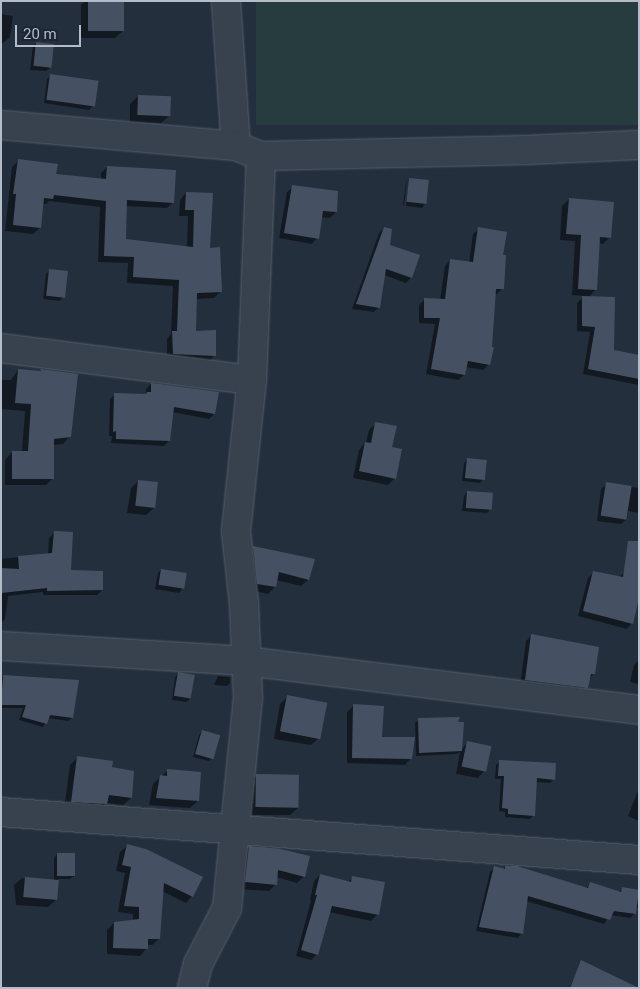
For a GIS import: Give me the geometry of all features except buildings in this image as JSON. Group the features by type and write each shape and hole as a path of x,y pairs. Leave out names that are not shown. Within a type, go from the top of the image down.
{"street":[{"path":"226,1 236,146"},
{"path":"1,125 236,146 262,156 526,150 639,145"},
{"path":"192,988 198,964 227,908 237,828 248,698 244,604 236,531 252,380 262,156"},
{"path":"1,348 252,380"},
{"path":"1,646 246,661 639,710"},
{"path":"1,812 237,828 639,860"}],"green space":[{"path":"256,1 639,1 639,125 256,125"}]}
